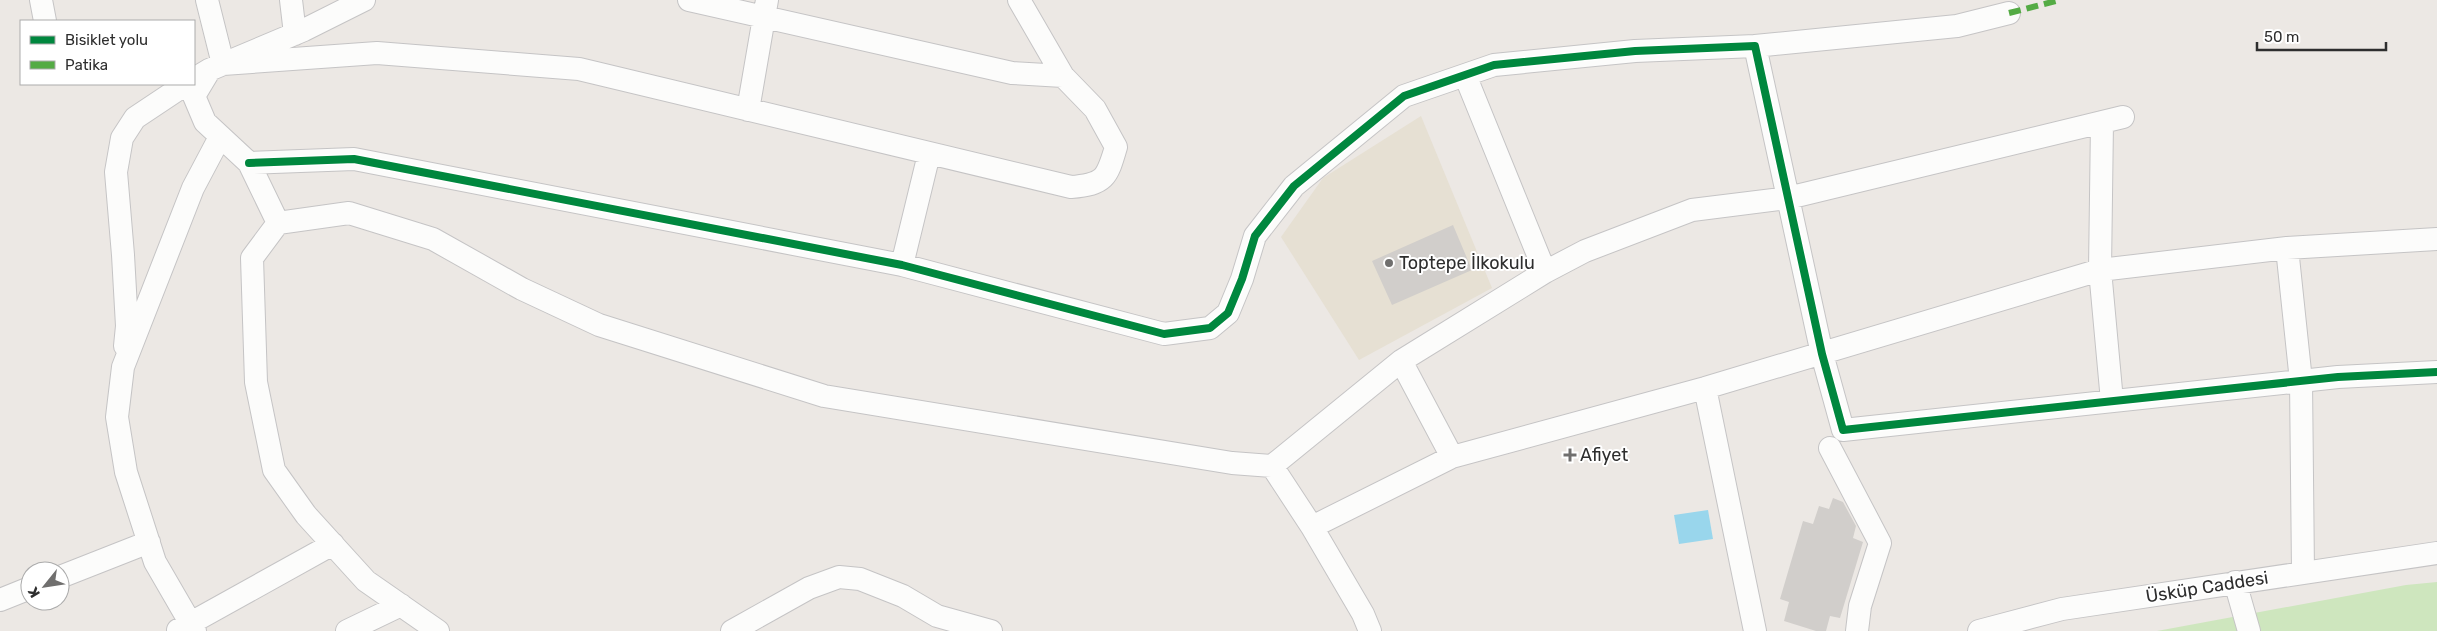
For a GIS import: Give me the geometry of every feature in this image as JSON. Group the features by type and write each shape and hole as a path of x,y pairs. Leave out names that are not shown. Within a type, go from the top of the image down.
{"street":[{"path":"41,0 45,20"},
{"path":"206,0 194,96 205,122 249,163 278,223"},
{"path":"291,0 295,34"},
{"path":"196,77 295,34 364,0"},
{"path":"690,0 766,9 1012,73 1064,76"},
{"path":"196,77 378,53 579,69 1071,187 1091,185 1109,173 1116,147 1095,109 1064,76 1019,0"},
{"path":"748,110 766,9"},
{"path":"249,163 354,159 902,264 1164,334 1210,328 1228,312 1242,280 1255,236 1294,186 1404,96 1494,65 1616,52 1755,46 1957,26 2009,13"},
{"path":"1755,46 1822,354 1843,430 2300,381 2437,372"},
{"path":"1465,75 1545,272"},
{"path":"184,85 135,118 122,138 116,172 127,326 117,417 126,472 155,562 187,628 333,544"},
{"path":"438,631 366,581 306,515 274,470 256,382 252,258 278,223 349,213 433,239 522,289 599,325 824,396 1232,463 1272,466 1401,361 1545,272 1585,251 1692,210 1788,198 2113,119 2100,270 2112,401"},
{"path":"123,367 193,188 220,136"},
{"path":"902,264 929,154"},
{"path":"1312,527 1452,457 1705,388 2100,270 2287,248 2437,239"},
{"path":"2287,248 2300,381 2303,572"},
{"path":"1401,361 1452,457"},
{"path":"1705,388 1755,631"},
{"path":"1830,448 1880,543 1860,606 1857,631"},
{"path":"1272,466 1312,527 1363,614 1370,631"},
{"path":"70,573 149,542"},
{"name":"Üsküp Caddesi","path":"1979,631 2062,609 2437,553"},
{"path":"732,631 809,588 839,578 860,579 903,596 937,616 991,631"},
{"path":"2235,582 2249,631"},
{"path":"0,600 20,592"},
{"path":"347,631 401,605"}],"shaded area":[{"name":"Toptepe İlkokulu","path":"1421,116 1492,288 1359,360 1281,237 1323,178"}],"green space":[{"path":"2437,582 2437,631 2157,631 2406,585"}],"water":[{"path":"1708,510 1713,539 1679,544 1674,515"}],"building":[{"path":"1453,225 1472,270 1392,305 1372,261"},
{"path":"1833,498 1843,502 1856,526 1853,538 1863,542 1840,618 1830,616 1826,631 1816,631 1784,621 1789,602 1780,599 1803,521 1813,524 1819,506 1829,509"}],"marked path":[{"path":"2009,13 2060,0"}],"cycle path":[{"path":"249,163 354,159 902,265 1164,334 1210,328 1228,313 1242,279 1255,236 1294,186 1404,96 1494,65 1635,51 1755,46 1822,354 1843,430 2338,377 2437,372"}],"place":[{"name":"Toptepe İlkokulu","path":"1389,263"},
{"name":"Afiyet","path":"1570,455"}]}
